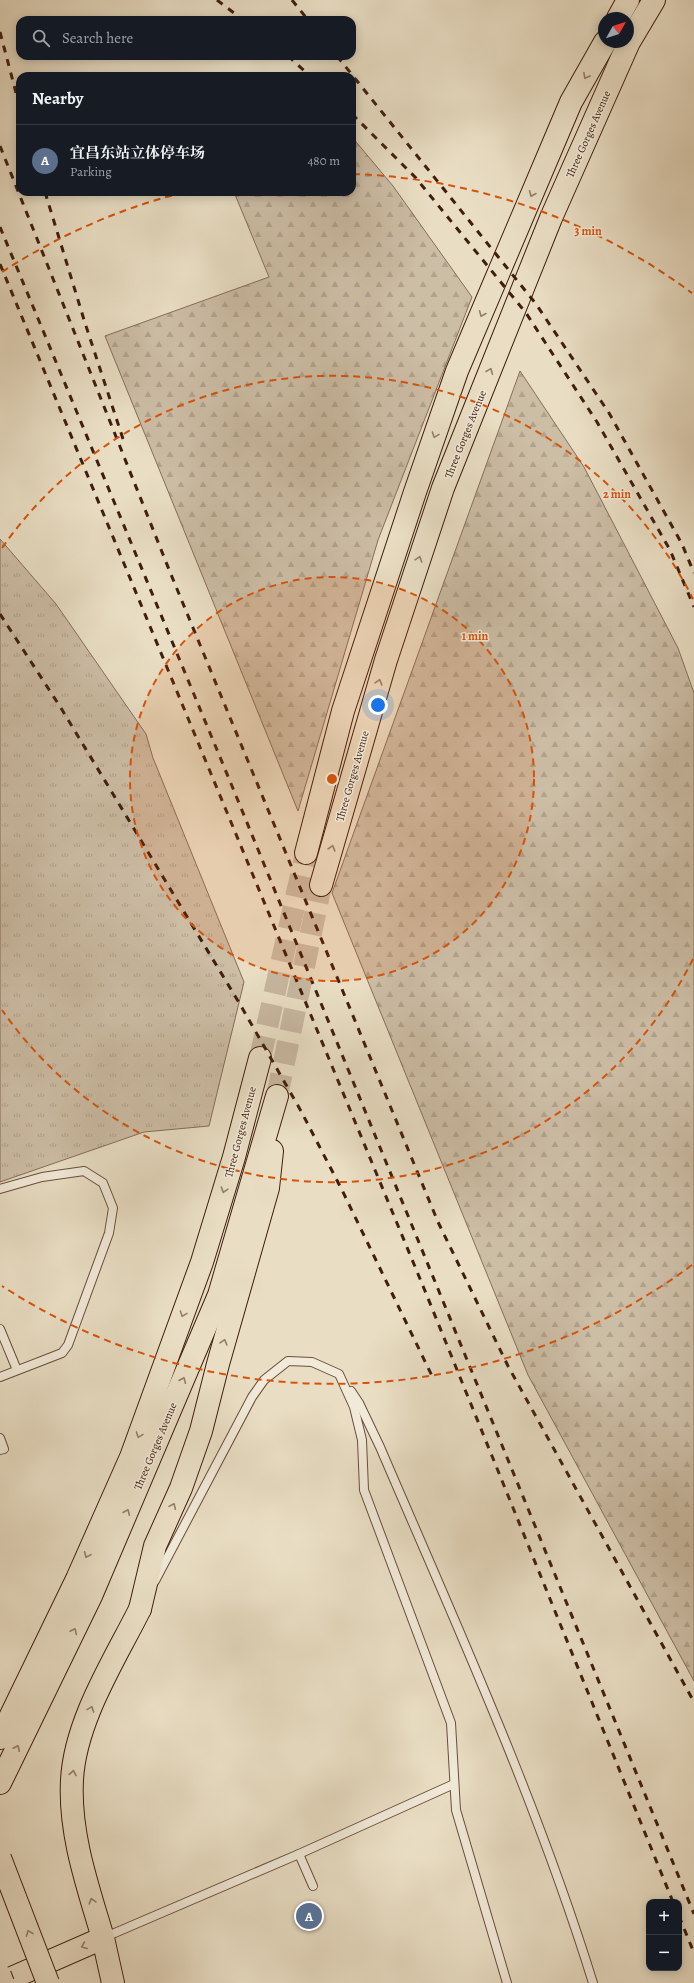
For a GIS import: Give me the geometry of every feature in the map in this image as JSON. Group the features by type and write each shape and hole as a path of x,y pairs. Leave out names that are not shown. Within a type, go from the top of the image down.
{"main road":[{"path":"621,12 628,0"},
{"name":"Three Gorges Avenue","path":"321,885 386,660 443,488 551,218 629,42 654,0"},
{"path":"306,853 348,697 415,492 458,371 571,102 602,48"},
{"name":"Three Gorges Avenue","path":"0,1738 77,1579 130,1457 202,1262 234,1157 260,1058"},
{"name":"Three Gorges Avenue","path":"0,1783 91,1596 219,1295 277,1096 268,1188 218,1364 201,1431 181,1488 155,1546 140,1609"},
{"path":"113,1983 103,1938 78,1847 73,1817 72,1780 78,1746 96,1697 140,1609"},
{"path":"0,1858 48,1983"},
{"path":"0,1983 103,1938"},
{"path":"0,1975 3,1983"}],"lane":[{"path":"0,1189 42,1177 84,1171 103,1183 113,1208 109,1234 68,1345 62,1353 0,1377"},
{"path":"0,1329 17,1370"},
{"path":"140,1609 252,1398 264,1380 288,1361 312,1362 339,1374 359,1403 380,1448 514,1762 558,1876 593,1983"},
{"path":"339,1374 354,1407 362,1440 364,1490 451,1723 456,1810 508,1983"},
{"path":"0,1438 4,1449 0,1450"},
{"path":"103,1938 299,1854 454,1784"},
{"path":"299,1854 313,1886"}],"green space":[{"path":"356,142 393,186 472,297 378,540 298,811 105,336 269,277 236,196 356,196"},
{"path":"520,371 584,467 678,648 694,693 694,1681 528,1375 332,893"},
{"path":"0,539 56,604 146,734 153,758 244,982 209,1126 144,1132 0,1182"}],"tunnel":[{"path":"260,1058 306,853"},
{"path":"277,1096 321,885"}],"railway":[{"path":"217,0 238,16"},
{"path":"292,0 305,16"},
{"path":"0,32 16,93"},
{"path":"292,60 306,72"},
{"path":"340,60 350,72"},
{"path":"356,80 536,304 609,413 682,544 694,573"},
{"path":"356,118 415,177 526,313 597,422 670,550 694,607"},
{"path":"0,146 16,186"},
{"path":"20,196 170,572 438,1222 508,1366 694,1702"},
{"path":"46,196 85,323 124,442"},
{"path":"0,227 232,786 694,1914"},
{"path":"0,264 423,1286 672,1899"},
{"path":"0,614 61,708 241,1006 301,1111 342,1190 434,1380"},
{"path":"682,1923 694,1953"}],"place":[{"name":"宜昌东站立体停车场","path":"309,1916"}]}
